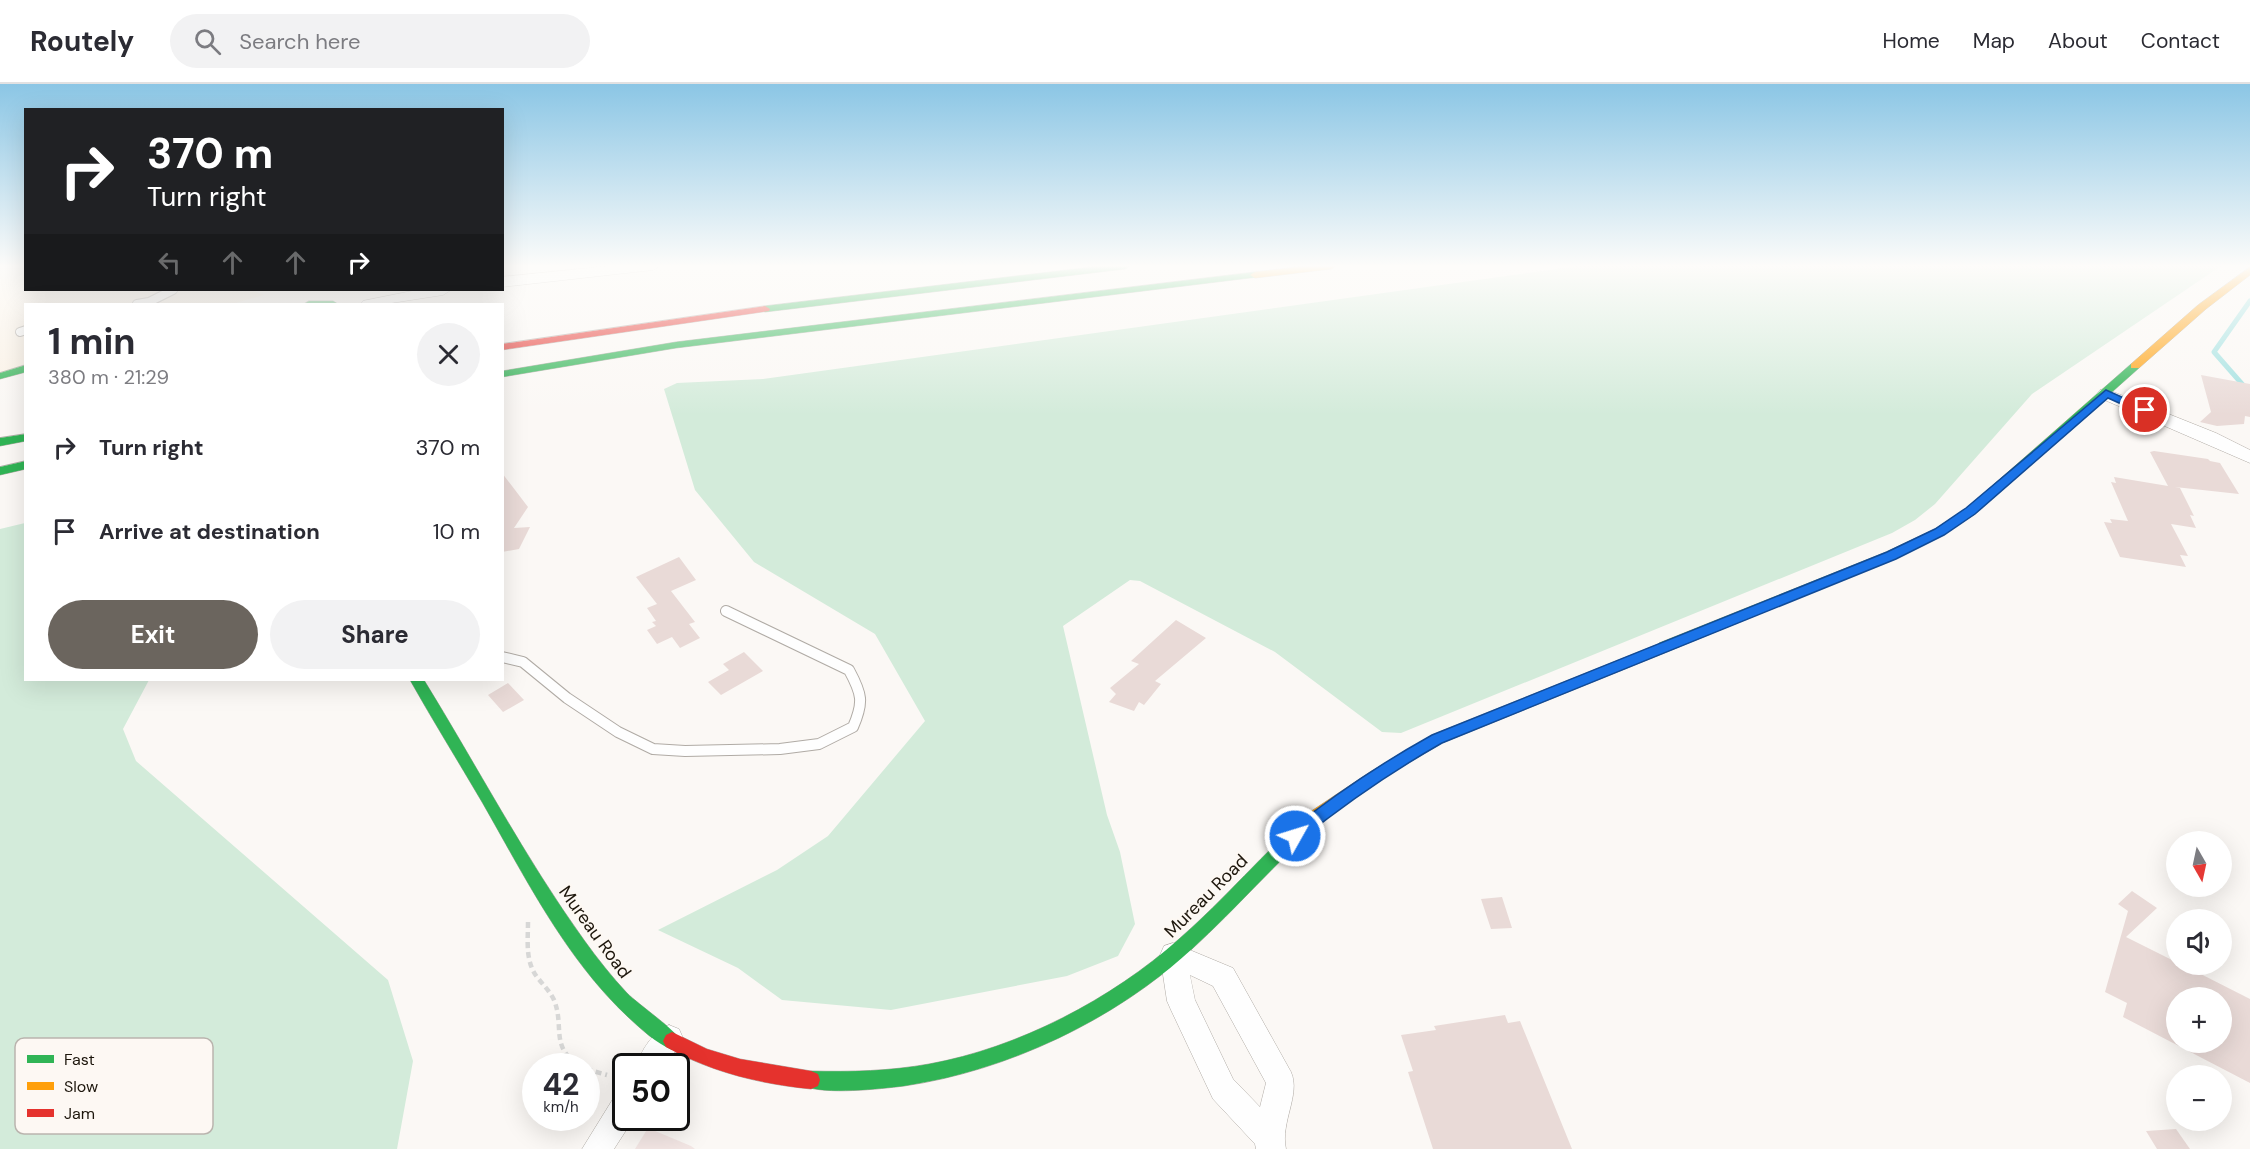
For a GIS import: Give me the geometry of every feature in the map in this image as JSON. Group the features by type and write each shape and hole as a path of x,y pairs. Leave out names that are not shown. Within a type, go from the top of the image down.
{"main road":[{"path":"504,347 718,316"},
{"path":"504,374 676,345 919,316"},
{"name":"Mureau Road","path":"418,681 549,902 589,959 613,988 669,1038 702,1055 762,1074 830,1081 902,1079 964,1066 1026,1045 1103,1005 1173,955 1279,849 1343,796 1388,766 1437,739 1891,555 1939,532 1971,511 2192,316"},
{"path":"0,376 24,369"},
{"path":"0,442 24,437"},
{"path":"0,471 24,465"}],"street":[{"path":"2106,394 2210,437 2250,457"},
{"path":"1173,955 1181,1001 1223,1089 1270,1143"},
{"path":"1173,955 1223,977 1281,1082 1270,1143"},
{"path":"659,1053 669,1038"},
{"path":"597,1149 612,1126"}],"lane":[{"path":"504,657 523,662 567,698 618,732 653,749 684,751 780,749 819,744 853,727 861,708 858,687 849,670 726,611"}],"path":[{"path":"549,902 528,917 528,960 535,974 554,998 559,1023 558,1040 564,1053"},
{"path":"600,1073 607,1075"}],"shaded area":[{"path":"0,316 24,316 24,367 0,375"},
{"path":"646,1131 655,1131 695,1149 635,1149"}],"green space":[{"path":"1220,316 2148,316 2032,394 1935,504 1915,520 1892,533 1401,733 1382,732 1275,652 1140,581 1130,580 1063,626 1107,815 1120,852 1135,924 1118,956 1067,976 891,1010 782,1000 738,968 658,930 777,870 828,836 925,721 875,634 754,562 695,490 664,389 677,383 763,379"},
{"path":"24,523 24,681 148,681 123,729 136,761 388,980 413,1061 397,1149 0,1149 0,529"}],"building":[{"path":"2201,375 2250,384 2250,417 2245,416 2244,424 2217,426 2200,422 2211,412"},
{"path":"2150,452 2220,463 2239,494 2175,487 2180,488 2194,516 2190,515 2196,528 2171,524 2188,556 2180,555 2186,567 2120,557 2104,522 2112,523 2110,519 2128,521 2111,482 2116,483 2114,477 2168,486"},
{"path":"504,476 528,507 514,528 530,527 519,549 504,552"},
{"path":"679,557 696,580 671,591 695,622 689,624 700,638 680,648 672,637 657,644 647,630 656,626 652,622 656,621 647,608 657,604 636,577"},
{"path":"1176,620 1206,638 1155,681 1161,684 1144,705 1139,702 1134,711 1109,702 1116,694 1110,688 1139,664 1131,661"},
{"path":"744,652 763,671 721,695 708,682 729,670 723,664"},
{"path":"508,683 524,700 503,712 488,695"},
{"path":"2132,891 2157,908 2126,937 2166,957 2166,975 2203,975 2226,987 2166,987 2166,1039 2123,1017 2127,1003 2105,992 2128,911 2118,904"},
{"path":"1502,897 1512,928 1491,929 1481,899"},
{"path":"2232,990 2250,999 2250,1083 2232,1074 2232,1065 2215,1065 2192,1053 2232,1053"},
{"path":"1505,1015 1508,1023 1520,1021 1572,1149 1433,1149 1408,1072 1413,1071 1401,1035 1436,1030 1434,1026"},
{"path":"2146,1131 2177,1131 2190,1149 2157,1149"}],"waterway":[{"path":"2240,316 2214,352 2250,393"}],"traffic: fast":[{"path":"504,374 676,345 918,316"},
{"path":"1664,647 1891,555 1939,532 1971,511 2135,366"},
{"path":"0,376 24,369"},
{"path":"0,442 24,437"},
{"path":"0,471 24,465"},
{"path":"418,681 540,887 578,945 621,999 646,1022 672,1041"},
{"path":"811,1080 852,1081 891,1078 966,1065 1038,1039 1074,1021 1129,987 1177,952 1282,847 1316,817"}],"traffic: slow":[{"path":"2135,366 2192,316"},
{"path":"1316,817 1375,776 1437,739 1664,647"}],"traffic: jam":[{"path":"504,347 719,316"},
{"path":"672,1041 722,1063 776,1076 811,1080"}],"route":[{"path":"1295,836 1343,796 1388,766 1437,739 1891,555 1939,532 1971,511 2106,394 2145,410"}]}
